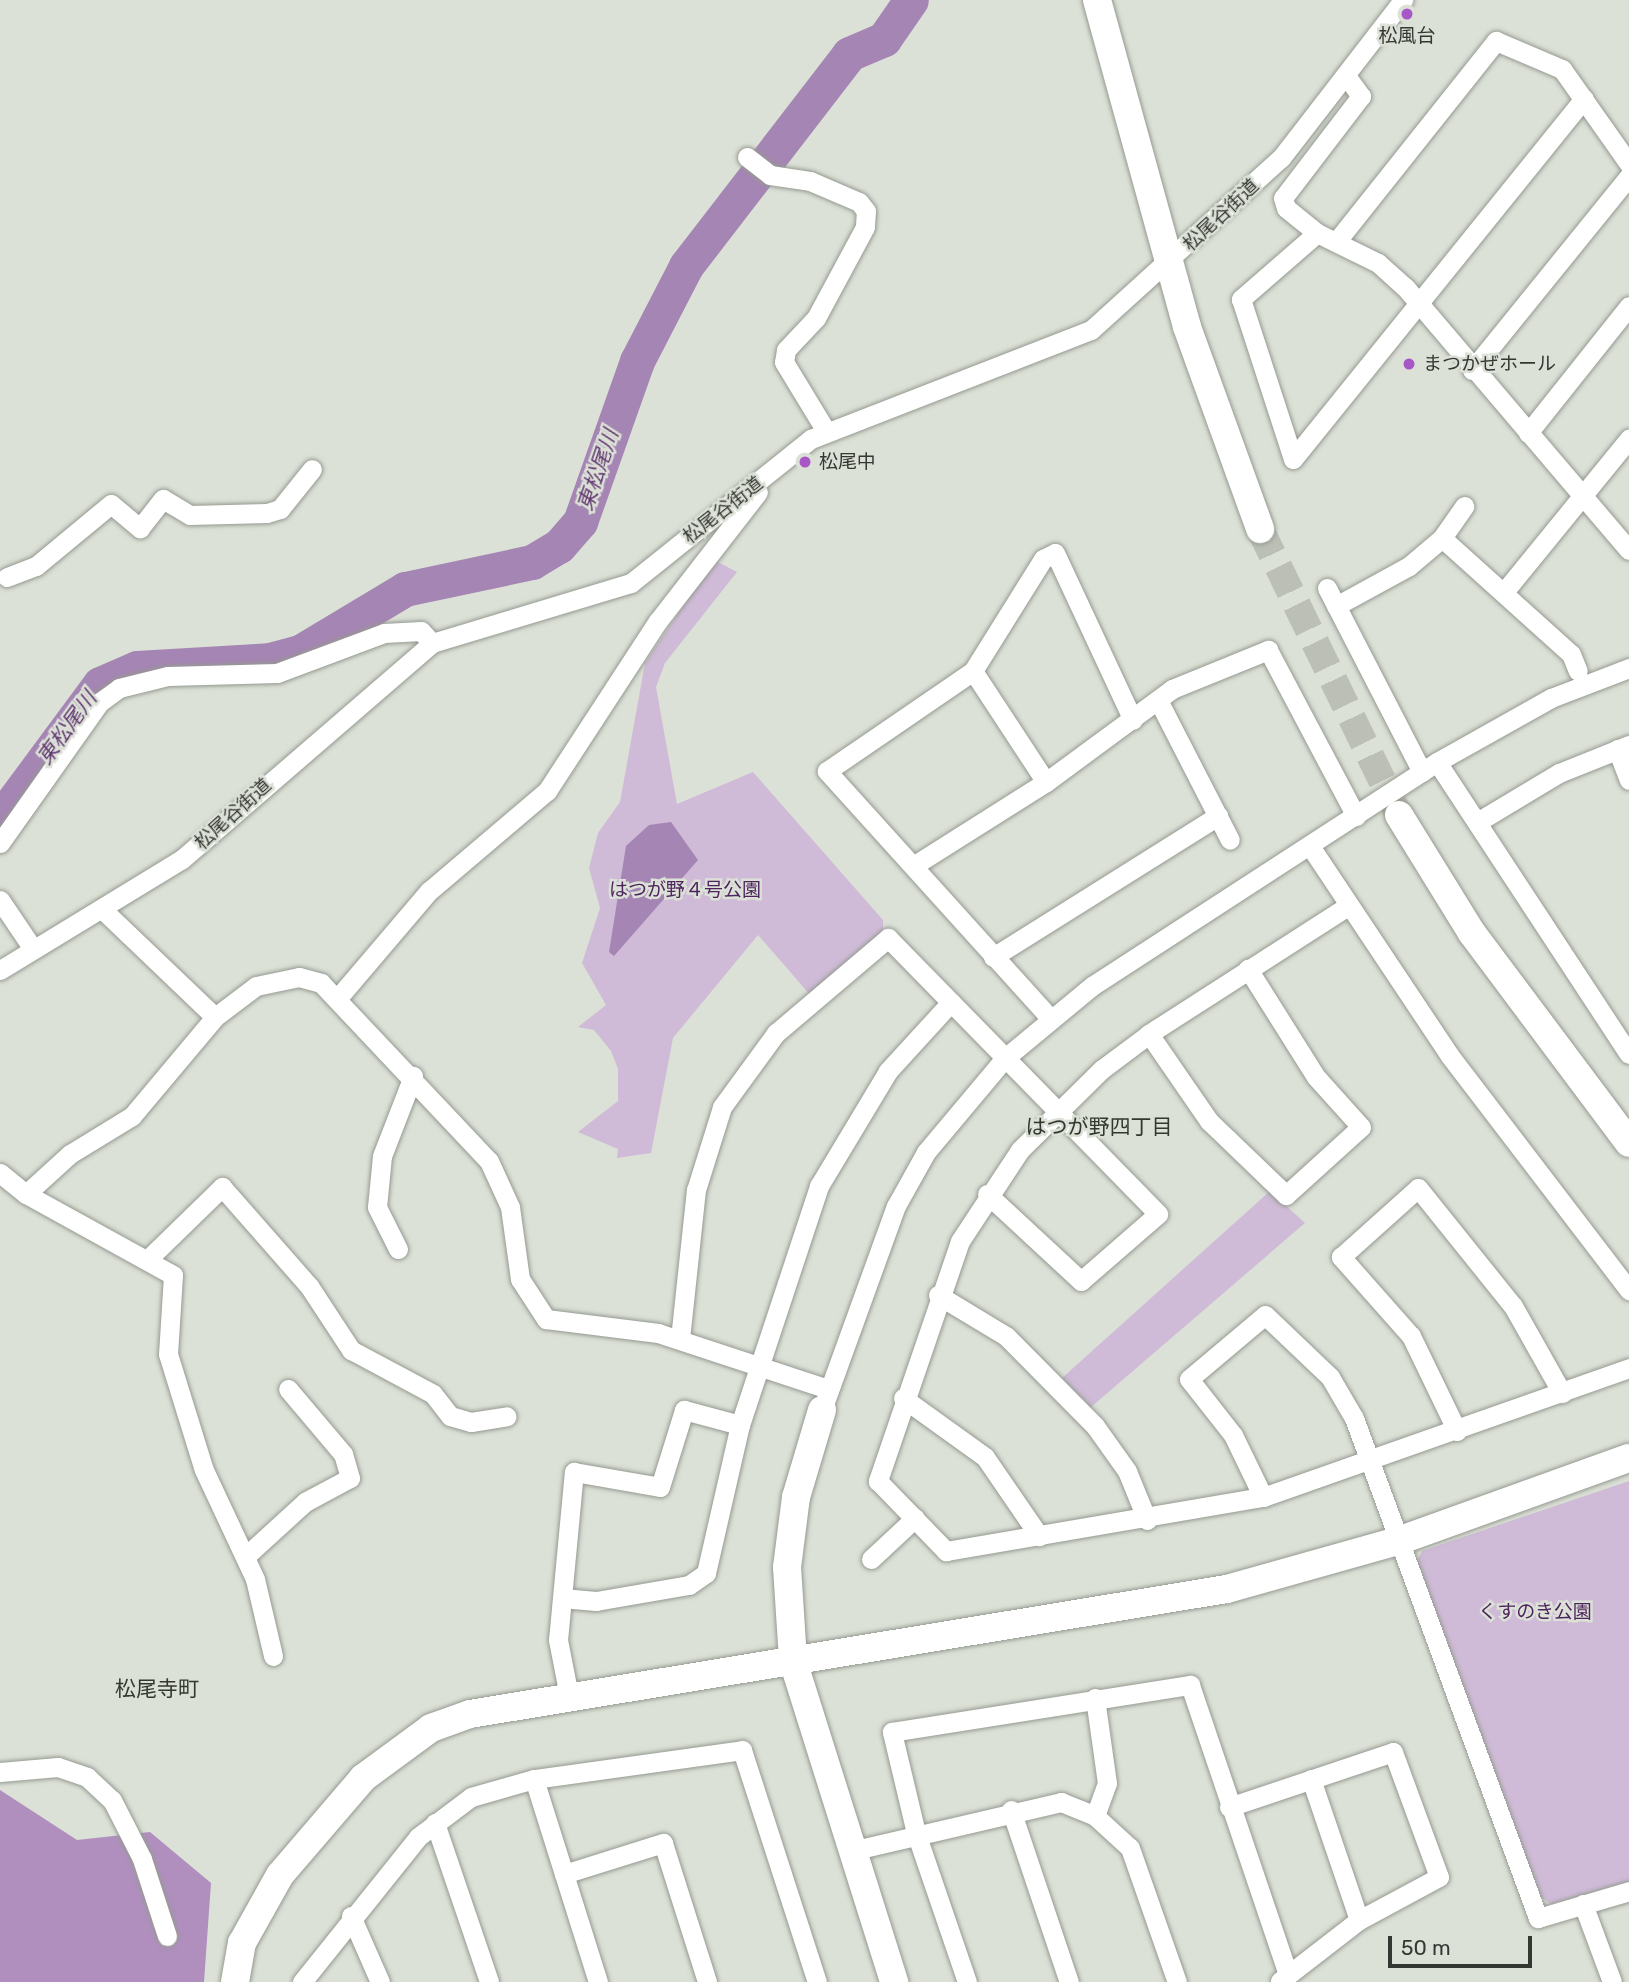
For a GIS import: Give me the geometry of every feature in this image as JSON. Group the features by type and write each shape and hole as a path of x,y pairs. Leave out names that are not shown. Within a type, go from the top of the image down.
{"street":[{"path":"1097,0 1169,263 1260,528"},
{"name":"松尾谷街道","path":"0,970 104,911 182,859 432,643 631,583 826,431 1079,335 1169,263 1281,158 1347,77 1403,0"},
{"path":"1336,242 1496,41 1562,68 1629,164"},
{"path":"1347,77 1361,96 1283,198 1317,233 1378,263 1416,303 1628,553"},
{"path":"1317,233 1241,299 1293,459 1416,303 1584,99"},
{"path":"747,157 771,175 810,181 859,202 866,211 865,227 816,318 786,350 784,362 826,431"},
{"path":"1472,370 1629,176"},
{"path":"1528,433 1629,306"},
{"path":"1504,592 1629,439"},
{"path":"337,999 429,891 547,791 658,621 778,466"},
{"path":"7,578 36,566 111,504 140,528 163,499 190,515 267,513 280,509 312,469"},
{"path":"1336,606 1409,566 1442,538 1464,506"},
{"path":"1442,538 1571,654 1578,671"},
{"path":"1050,1018 822,765 973,671 1043,559 1055,553 1133,720"},
{"path":"1327,588 1367,668 1429,767 1479,821 1629,1054"},
{"path":"0,843 100,702 118,688 168,676 278,673 384,633 421,631 432,643"},
{"path":"913,866 1046,782 1158,700 1268,650 1356,816"},
{"path":"1367,668 1385,658"},
{"path":"894,1982 793,1661 787,1567 796,1497 825,1400 895,1206 926,1152 1006,1057 1050,1018 1429,767 1551,698 1629,668"},
{"path":"973,671 1046,782"},
{"path":"1158,700 1230,840"},
{"path":"1479,821 1559,773 1623,747 1629,780"},
{"path":"1399,814 1472,933 1629,1143"},
{"path":"993,957 1218,816"},
{"path":"1310,846 1450,1056 1629,1290"},
{"path":"0,900 33,949"},
{"path":"1348,905 1149,1034 1059,1109 987,1194 937,1295 878,1480 946,1551 1147,1521 1263,1497 1370,1463 1629,1368"},
{"path":"104,911 215,1017"},
{"path":"680,1339 702,1161 722,1107 755,1056 888,938 1059,1109 1158,1213 1081,1281 987,1194"},
{"path":"1149,1034 1209,1121 1286,1195 1361,1127 1317,1077 1248,969"},
{"path":"26,1194 70,1154 132,1116 215,1017 275,978 321,983 413,1076 489,1161 510,1207 520,1279 545,1319 633,1327 680,1339 763,1367 825,1400"},
{"path":"562,1598 596,1601 699,1580 716,1551 740,1425 763,1367 833,1156 888,1071 951,1002"},
{"path":"397,1249 377,1207 382,1156 413,1076"},
{"path":"0,1173 26,1194 173,1275 168,1354 204,1470 247,1555 273,1656"},
{"path":"147,1259 222,1187 309,1286 351,1350 433,1394 450,1416 471,1422 507,1416"},
{"path":"1457,1431 1411,1336 1341,1257 1418,1188 1513,1306 1562,1393"},
{"path":"937,1295 1006,1336 1095,1426 1128,1471 1147,1521"},
{"path":"1263,1497 1233,1435 1189,1379 1265,1315 1330,1377 1370,1463 1538,1918 1629,1891"},
{"path":"247,1555 305,1502 349,1478 342,1454 288,1390"},
{"path":"903,1398 985,1457 1039,1535"},
{"path":"569,1696 558,1640 574,1472 660,1487 684,1410 740,1425"},
{"path":"235,1982 242,1943 280,1875 363,1778 395,1750 470,1714 1182,1598 1398,1541 1629,1458"},
{"path":"871,1559 915,1518"},
{"path":"967,1982 916,1833 892,1732 1190,1685 1229,1807 1284,1978 1359,1920 1438,1877 1393,1752 1229,1807"},
{"path":"1095,1698 1107,1783 1095,1816"},
{"path":"302,1982 351,1916 435,1824 471,1797 534,1779 742,1750 817,1982"},
{"path":"0,1772 58,1767 87,1777 112,1800 142,1859 167,1936"},
{"path":"534,1779 598,1982"},
{"path":"1311,1779 1359,1920"},
{"path":"851,1851 1011,1810 1061,1802 1095,1816 1130,1848 1177,1982"},
{"path":"1011,1810 1069,1982"},
{"path":"435,1824 489,1982"},
{"path":"564,1874 663,1843 707,1982"},
{"path":"1583,1904 1612,1982"},
{"path":"351,1916 380,1982"}],"green space":[{"name":"はつが野４号公園","path":"714,560 737,572 665,663 656,687 677,804 753,772 883,920 883,931 811,996 758,935 673,1038 651,1153 617,1158 618,1149 578,1132 618,1101 618,1069 611,1051 594,1030 578,1027 606,1005 582,963 600,908 589,868 598,833 620,802 645,663"},
{"path":"1270,1191 1305,1223 1090,1408 1062,1378"},
{"name":"くすのき公園","path":"1629,1481 1629,1882 1551,1904 1541,1897 1527,1863 1416,1563 1422,1551"}],"shaded area":[{"path":"671,822 698,860 614,956 609,952 626,846 649,825"},
{"path":"0,1790 77,1840 150,1832 211,1883 204,1982 0,1982"}],"waterway":[{"name":"東松尾川","path":"0,819 100,684 137,668 270,660 300,652 405,589 532,562 559,546 580,522 637,361 686,266 849,54 884,39 911,0"}],"tunnel":[{"path":"1260,529 1399,815"}],"place":[{"name":"松風台","path":"1407,14"},
{"name":"まつかぜホール","path":"1409,364"},
{"name":"松尾中","path":"805,462"}],"district":[{"name":"はつが野四丁目","path":"1099,1127"},
{"name":"松尾寺町","path":"157,1689"}]}
